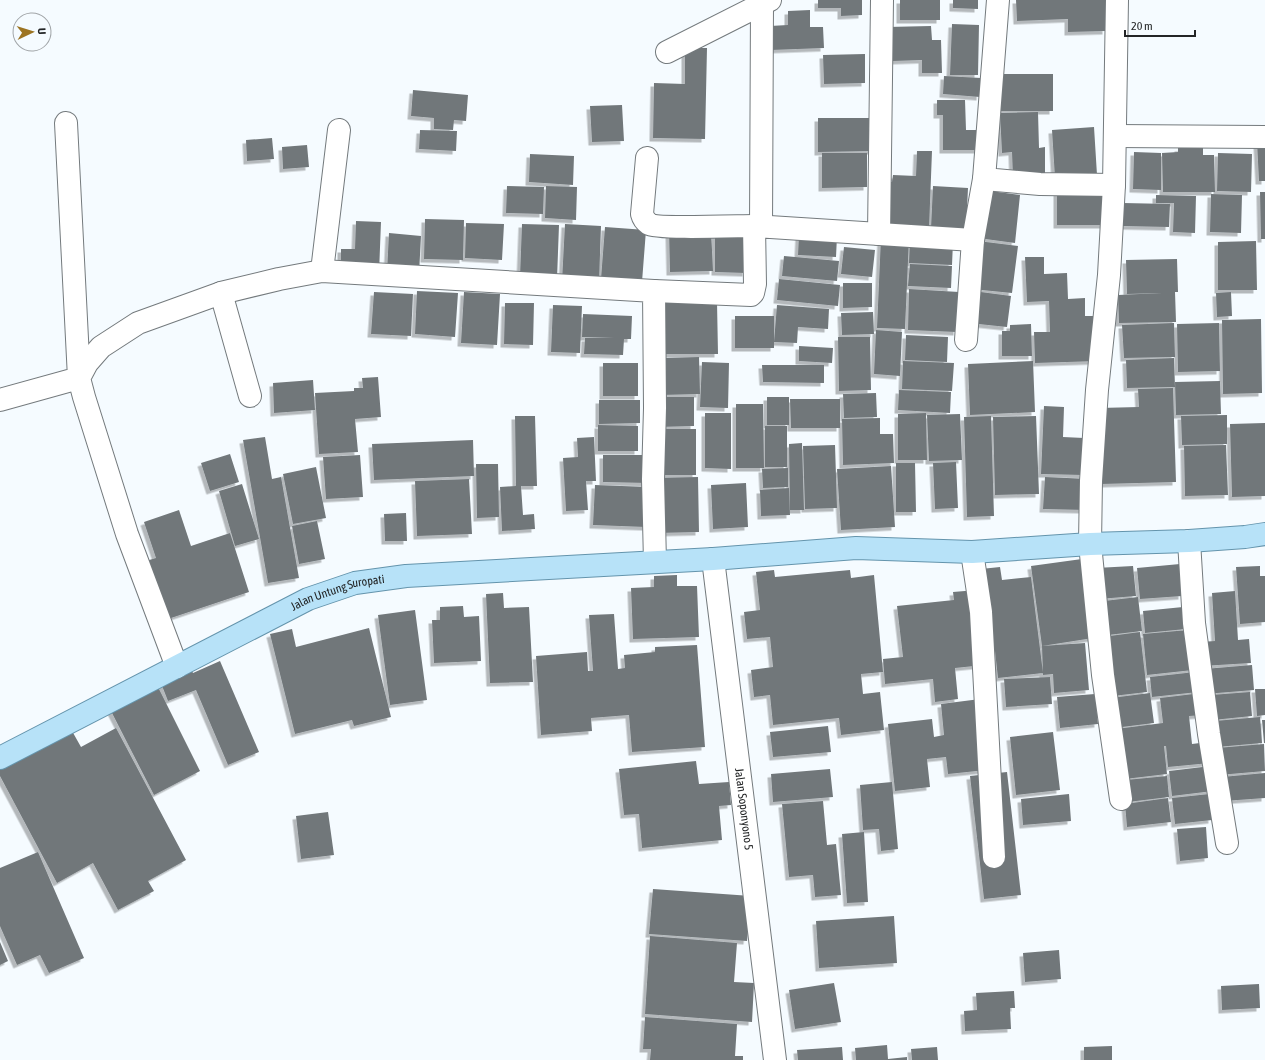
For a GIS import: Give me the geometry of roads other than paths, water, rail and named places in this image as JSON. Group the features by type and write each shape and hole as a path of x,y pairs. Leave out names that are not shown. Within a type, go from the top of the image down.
{"main road":[{"name":"Jalan Untung Suropati","path":"0,758 308,599 356,583 406,576 713,559 856,548 972,552 1090,544 1189,541 1265,534"}],"street":[{"path":"880,234 882,0"},
{"path":"966,340 973,240 984,179 998,0"},
{"path":"1117,0 1114,185 1109,275 1097,390 1092,458 1090,544 1103,675 1121,798"},
{"path":"0,400 80,378 87,363 100,347 138,323 221,293 279,279 322,271 654,291 751,295 753,293 754,284 758,227 766,2 668,52"},
{"path":"66,123 80,378 84,397 127,534 177,667"},
{"path":"322,271 339,130"},
{"path":"1115,136 1265,137"},
{"path":"647,158 642,214 644,219 650,224 668,226 758,227 973,240"},
{"path":"984,179 1040,184 1114,185"},
{"path":"654,291 655,408 653,479 655,562"},
{"path":"221,293 250,396"},
{"path":"1189,541 1194,623 1209,734 1228,843"},
{"path":"972,552 982,612 994,857"},
{"name":"Jalan Soponyono 5","path":"713,559 775,1060"}]}
